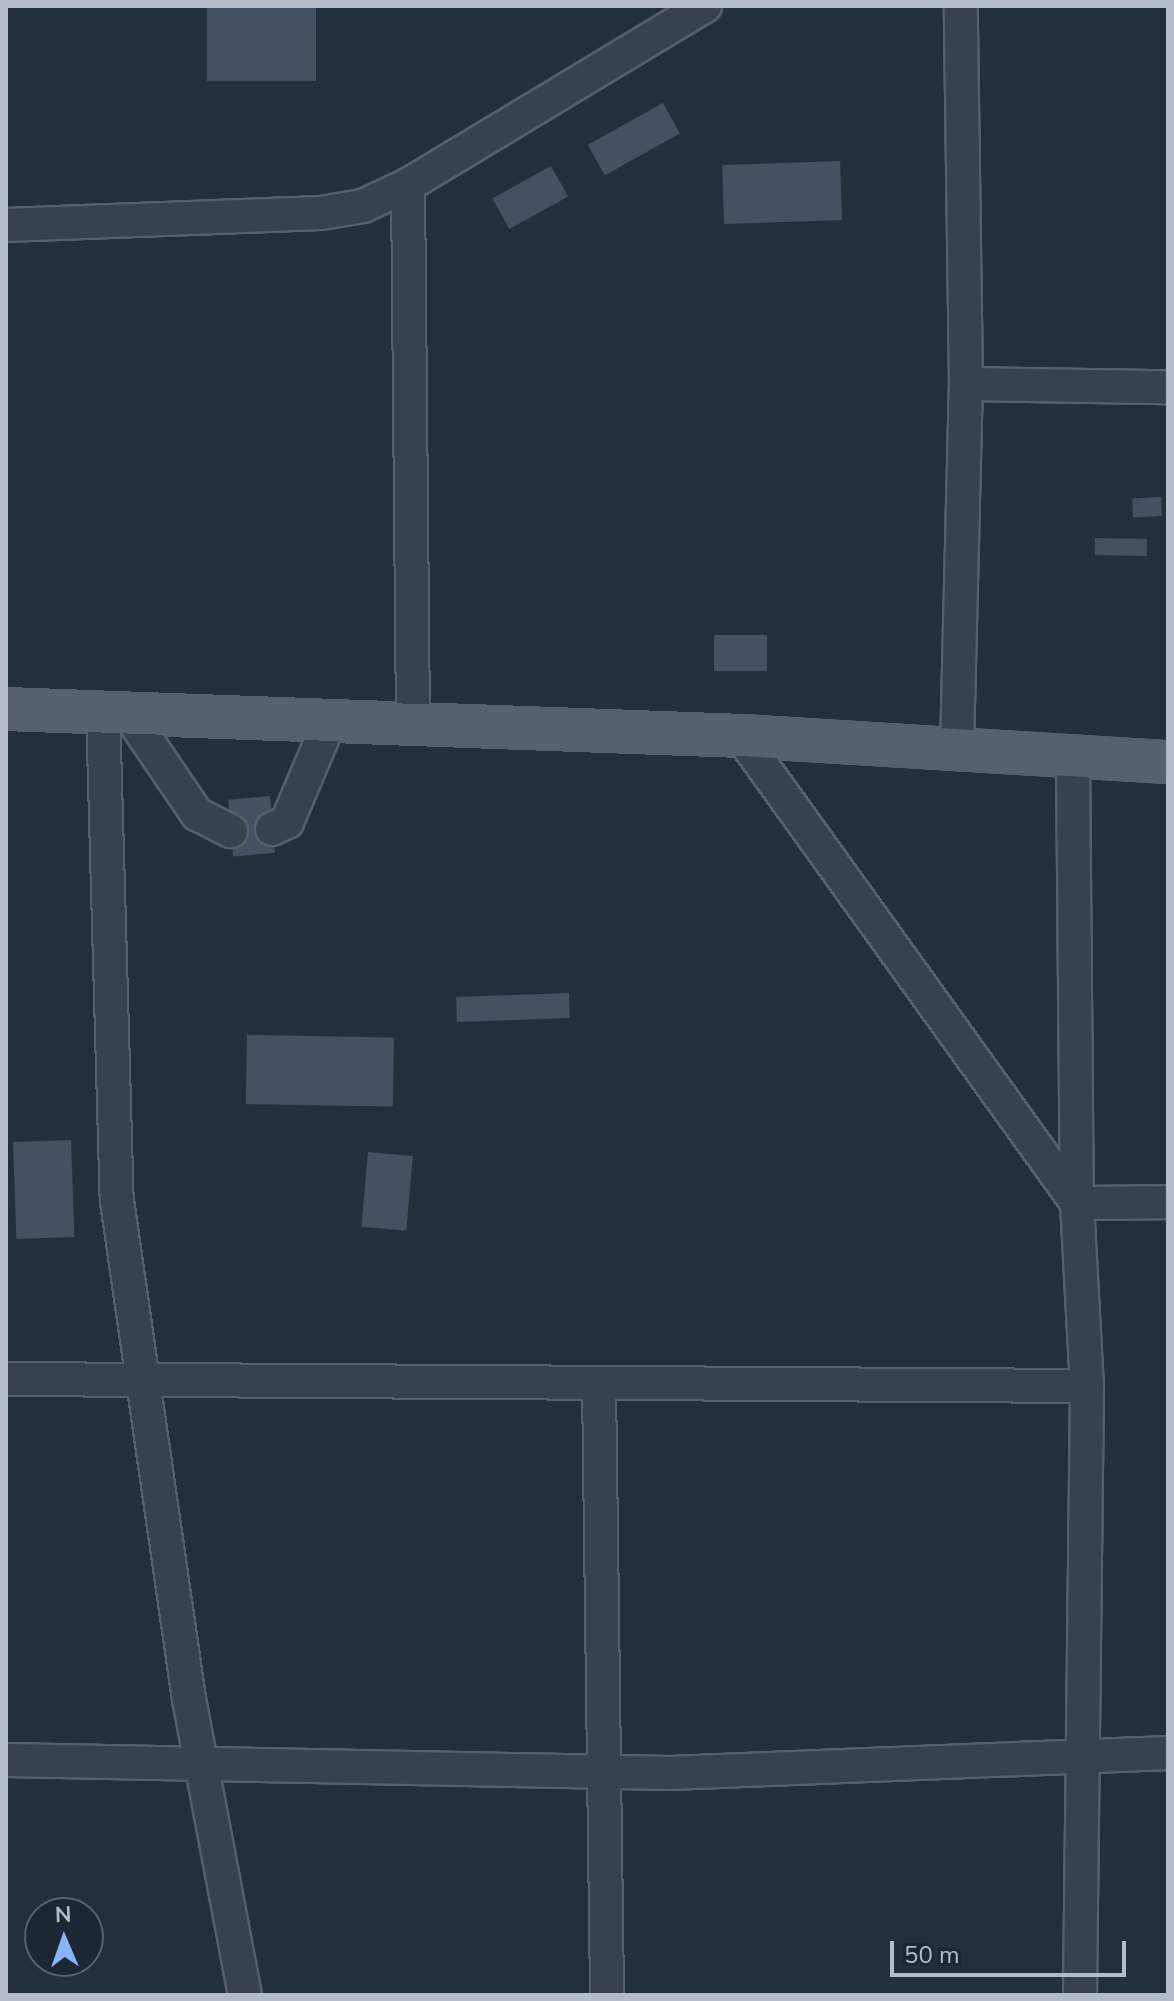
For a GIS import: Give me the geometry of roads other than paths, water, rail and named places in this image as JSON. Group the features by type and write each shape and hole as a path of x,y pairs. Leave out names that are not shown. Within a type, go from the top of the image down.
{"main road":[{"path":"6,709 115,710 741,736 1168,762"}],"street":[{"path":"6,225 321,213 363,206 408,185 705,6"},
{"path":"957,748 966,384 961,6"},
{"path":"408,185 413,722"},
{"path":"966,384 1168,387"},
{"path":"115,710 197,814 231,831"},
{"path":"115,710 117,1201 201,1764 245,1995"},
{"path":"272,829 287,822 331,718"},
{"path":"741,736 1077,1203"},
{"path":"1073,758 1077,1203 1087,1386 1080,1995"},
{"path":"1077,1203 1168,1202"},
{"path":"6,1379 1087,1386"},
{"path":"599,1383 607,1995"},
{"path":"6,1760 604,1771 1168,1753"}]}
